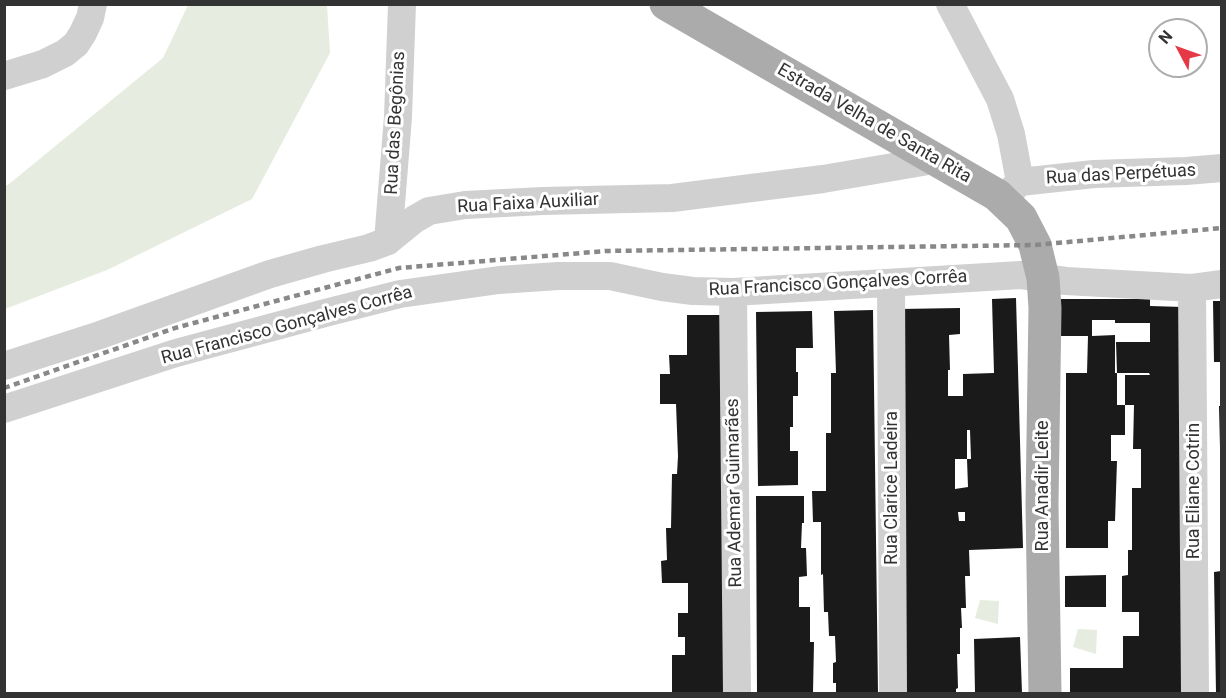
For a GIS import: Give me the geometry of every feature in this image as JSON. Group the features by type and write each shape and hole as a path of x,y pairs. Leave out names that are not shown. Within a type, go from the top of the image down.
{"main road":[{"name":"Estrada Velha de Santa Rita","path":"666,4 934,160 1011,190 1021,218 1035,245 1043,278"},
{"name":"Rua Anadir Leite","path":"1043,278 1045,308 1042,504 1045,693"}],"street":[{"path":"4,76 43,64 65,53 76,44 83,33 93,4"},
{"name":"Rua das Begônias","path":"384,251 398,117 402,4"},
{"path":"950,4 1000,99 1011,134 1011,190"},
{"name":"Rua Faixa Auxiliar","path":"4,366 100,335 270,274 323,259 384,251 415,219 429,212 465,205 672,198 824,179 934,160"},
{"name":"Rua das Perpétuas","path":"1011,190 1094,174 1221,168"},
{"name":"Rua Francisco Gonçalves Corrêa","path":"4,409 176,353 400,294 499,280 558,276 610,276 662,287 693,291 733,292 1022,275 1066,281 1192,288 1221,284"},
{"name":"Rua Clarice Ladeira","path":"891,283 893,693"},
{"name":"Rua Eliane Cotrin","path":"1192,288 1195,693"},
{"name":"Rua Ademar Guimarães","path":"733,292 737,693"}],"shaded area":[{"path":"188,5 327,5 330,53 252,199 107,270 5,309 5,186 163,58"},
{"path":"980,600 999,601 998,624 975,618"},
{"path":"1078,629 1097,630 1096,654 1073,647"}],"building":[{"path":"1016,298 1023,548 969,550 970,576 965,576 966,608 961,608 962,628 960,628 960,654 957,654 958,688 956,693 905,693 900,309 960,308 960,334 949,335 948,396 963,396 963,374 994,373 992,299","holes":["967,430 970,430 971,459 967,459","955,459 967,459 968,487 955,489","958,512 965,512 965,521 959,521"]},
{"path":"1058,299 1150,299 1150,306 1183,307 1181,693 1070,693 1070,668 1123,668 1123,636 1139,636 1139,612 1122,612 1122,576 1128,575 1128,550 1132,550 1132,488 1141,488 1141,449 1133,449 1134,405 1125,405 1125,435 1111,435 1111,461 1117,461 1115,521 1108,521 1108,548 1066,548 1066,373 1087,373 1088,336 1058,336","holes":["1092,320 1115,320 1115,323 1150,323 1150,342 1116,342 1117,373 1115,373 1115,335 1092,336","1117,373 1149,373 1150,375 1125,375 1125,405 1117,405"]},
{"path":"1213,301 1221,301 1221,362 1214,362"},
{"path":"873,310 878,693 836,693 836,683 833,683 833,663 836,662 835,636 829,636 828,612 824,612 821,522 813,522 812,491 826,491 826,433 831,433 831,373 836,373 834,311"},
{"path":"812,311 813,348 796,348 798,396 793,396 790,451 798,451 798,485 758,486 756,312"},
{"path":"687,315 724,315 726,693 672,693 672,655 685,655 685,637 678,637 678,613 688,613 688,583 662,583 661,561 667,560 666,528 671,528 672,474 677,474 678,456 676,404 660,404 660,374 670,374 669,355 687,355"},
{"path":"1219,406 1221,406 1221,448 1220,448"},
{"path":"756,496 804,496 801,548 806,548 807,576 799,577 799,607 810,607 810,642 814,642 813,693 757,693"},
{"path":"1221,571 1221,693 1216,693 1214,572"},
{"path":"1106,575 1106,607 1065,607 1065,576"},
{"path":"1020,637 1022,693 975,693 974,639"}],"railway":[{"path":"4,388 175,328 399,268 606,251 1035,245 1222,228"}]}
